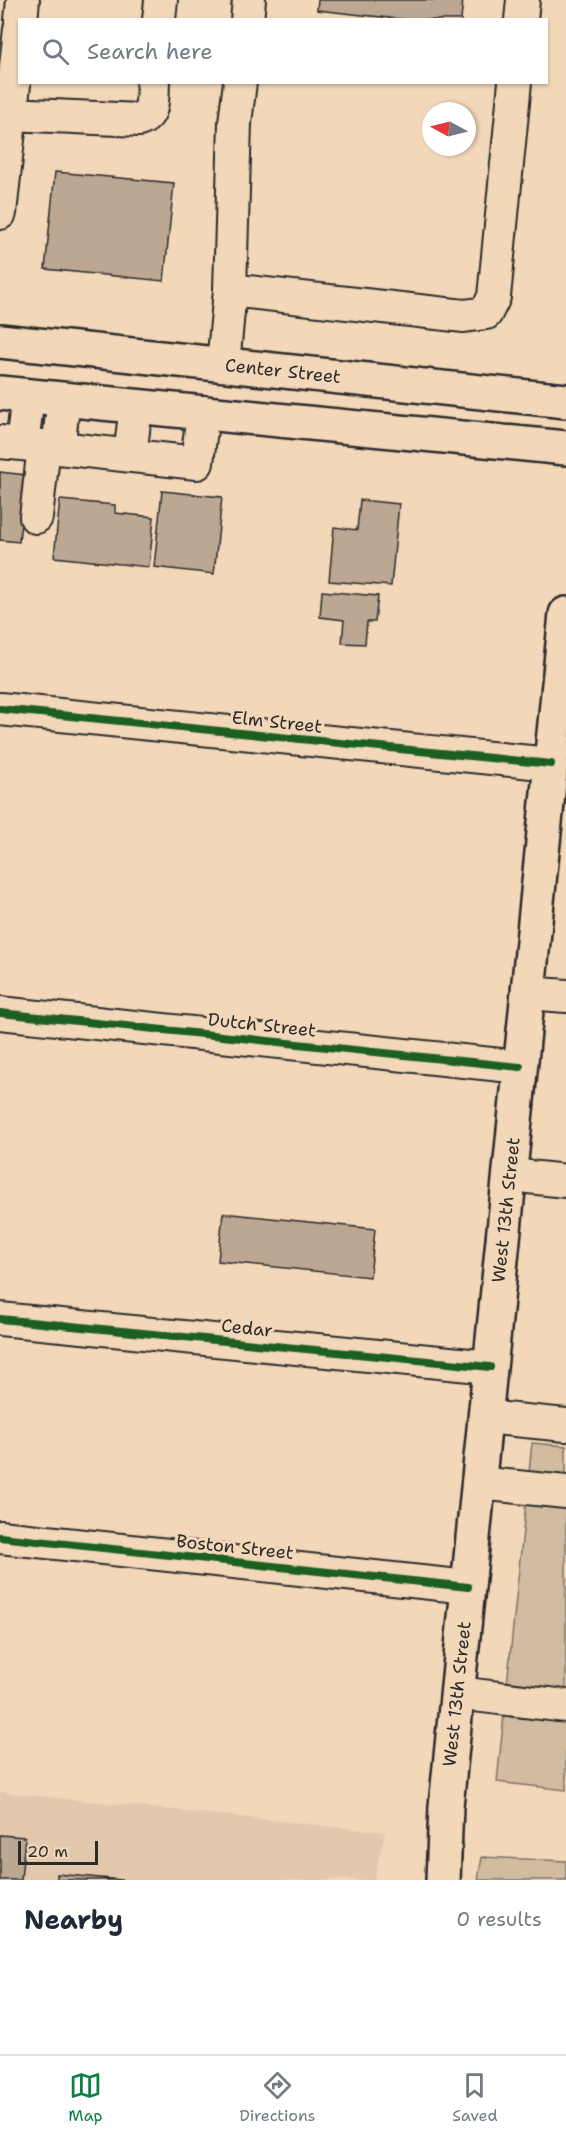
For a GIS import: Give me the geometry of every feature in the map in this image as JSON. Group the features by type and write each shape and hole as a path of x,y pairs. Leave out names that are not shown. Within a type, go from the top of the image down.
{"main road":[{"name":"Center Street","path":"0,341 566,401"},
{"path":"14,394 566,448"},
{"name":"West 13th Street","path":"443,1880 446,1806 520,1067 551,764 561,721 566,614"},
{"name":"West 13th Street","path":"420,1880 446,1806"}],"street":[{"path":"21,18 23,0"},
{"path":"159,18 161,0"},
{"path":"247,18 249,0"},
{"path":"522,18 523,0"},
{"path":"0,19 18,28"},
{"path":"0,213 8,96 18,40"},
{"path":"8,96 139,120 145,118 150,112 153,84"},
{"path":"223,364 231,290 235,123 240,84"},
{"path":"231,290 464,316 486,313 494,297 515,84"},
{"path":"14,394 31,445 36,517"},
{"path":"31,445 64,399"},
{"path":"130,456 136,406"},
{"path":"31,445 197,463 203,412"},
{"name":"Elm Street","path":"0,709 551,764"},
{"path":"528,993 566,996"},
{"name":"Dutch Street","path":"0,1013 520,1067"},
{"path":"510,1175 566,1181"},
{"name":"Cedar","path":"0,1319 490,1367"},
{"path":"485,1417 566,1425"},
{"path":"478,1483 566,1492"},
{"name":"Boston Street","path":"0,1538 468,1587"},
{"path":"457,1693 566,1706"}],"shaded area":[{"path":"532,1443 566,1446 566,1790 497,1782"},
{"path":"0,1792 385,1832 374,1880 0,1880"},
{"path":"482,1857 566,1861 566,1880 478,1880"}],"building":[{"path":"318,0 463,0 461,18 390,18 317,10"},
{"path":"55,172 174,183 164,281 45,269"},
{"path":"0,472 26,475 19,542 0,540"},
{"path":"162,491 222,497 214,574 154,567"},
{"path":"60,500 115,505 115,513 154,517 149,567 54,557"},
{"path":"360,500 399,504 391,586 329,581 334,527 357,530"},
{"path":"322,591 378,596 375,622 367,622 365,644 342,643 344,620 320,617"},
{"path":"223,1213 375,1229 370,1277 218,1261"},
{"path":"0,1835 25,1837 21,1880 0,1880"},
{"path":"57,1874 122,1880 57,1880"}],"cycle path":[{"path":"0,709 551,764"},
{"path":"0,1013 520,1067"},
{"path":"0,1319 490,1367"},
{"path":"0,1537 468,1587"}]}
